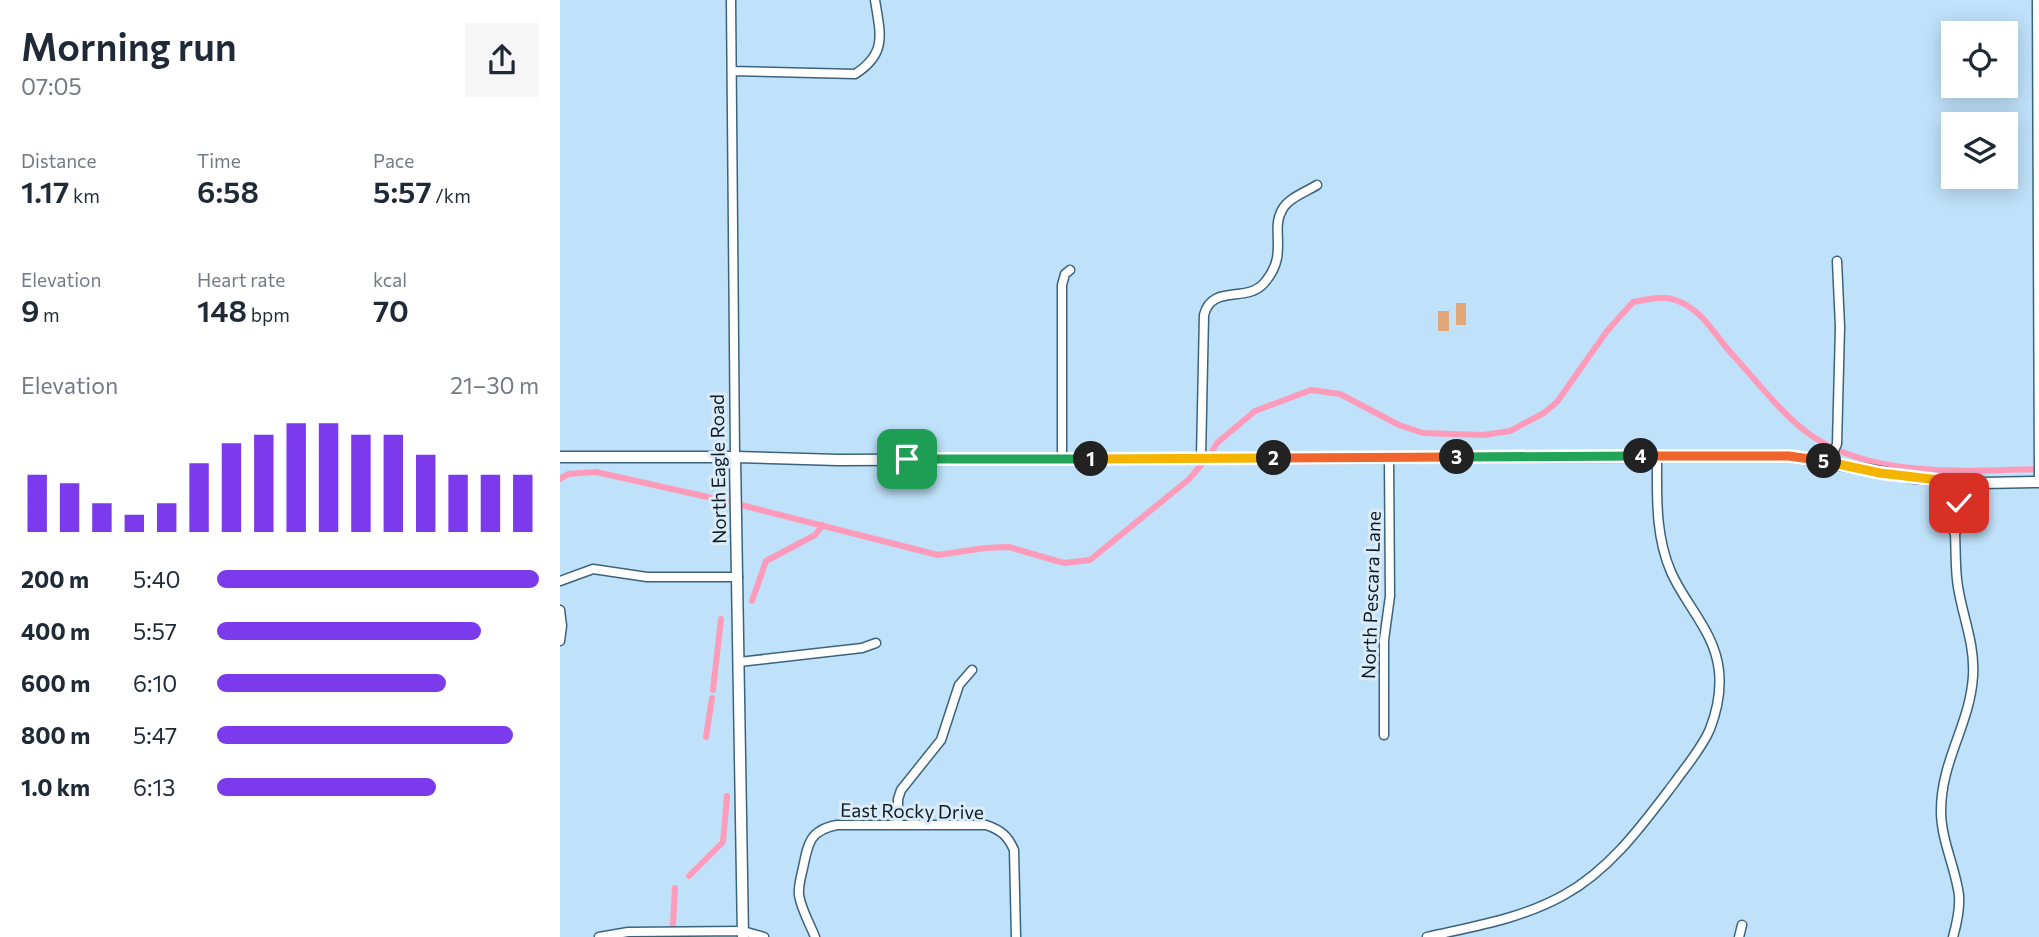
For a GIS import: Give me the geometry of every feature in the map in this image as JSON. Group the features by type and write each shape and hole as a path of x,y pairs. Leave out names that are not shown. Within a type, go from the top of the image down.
{"main road":[{"path":"560,457 838,460 1789,456 1880,473 1956,482 2039,482"},
{"name":"North Eagle Road","path":"735,457 743,934"}],"street":[{"name":"North Eagle Road","path":"731,0 735,457"},
{"path":"732,71 855,74 877,54 881,40 875,0"},
{"path":"2037,0 2039,482"},
{"path":"1201,458 1206,308 1210,302 1223,295 1249,294 1259,289 1277,262 1282,210 1290,201 1317,185"},
{"path":"1829,462 1835,447 1840,327 1837,261"},
{"path":"1062,459 1062,285 1065,274 1070,270"},
{"path":"1427,937 1512,918 1566,894 1589,878 1628,842 1696,754 1710,730 1717,707 1719,671 1711,639 1672,574 1662,544 1657,508 1657,456"},
{"name":"North Pescara Lane","path":"1384,735 1384,640 1390,596 1389,457"},
{"path":"1954,937 1959,905 1958,892 1945,843 1941,795 1947,764 1969,705 1973,678 1973,649 1958,586 1955,534 1950,519 1951,503 1956,497 1956,482"},
{"path":"560,581 593,569 647,578 738,577"},
{"path":"560,610 560,641"},
{"path":"739,662 862,648 876,643"},
{"path":"898,825 898,799 901,790 941,740 959,685 963,677 972,670"},
{"name":"East Rocky Drive","path":"815,937 799,894 807,845 819,830 837,825 986,825 1003,833 1014,850 1016,937"},
{"path":"1739,937 1742,925"},
{"path":"599,937 628,932 743,934 764,937"}],"shaded area":[{"path":"1456,303 1466,303 1466,325 1456,325"},
{"path":"1438,311 1449,311 1449,331 1438,331"}],"waterway":[{"path":"1212,451 1217,443 1255,411 1311,390 1340,394 1399,425 1423,433 1483,435 1510,431 1544,413 1557,402 1607,331 1633,302 1665,298 1685,304 1701,316 1793,421 1815,438 1840,451 1866,460 1924,469 2039,469"},
{"path":"741,505 938,555 1009,547 1064,563 1090,560 1188,480 1203,463"},
{"path":"560,479 568,474 596,472 730,502"},
{"path":"752,601 766,561 815,535 823,525"},
{"path":"713,690 721,619"},
{"path":"706,737 712,698"},
{"path":"689,876 723,842 727,796"},
{"path":"673,924 675,888"}],"route":[{"path":"907,459 1789,456 1880,473 1956,482 1956,497 1959,503"}]}
